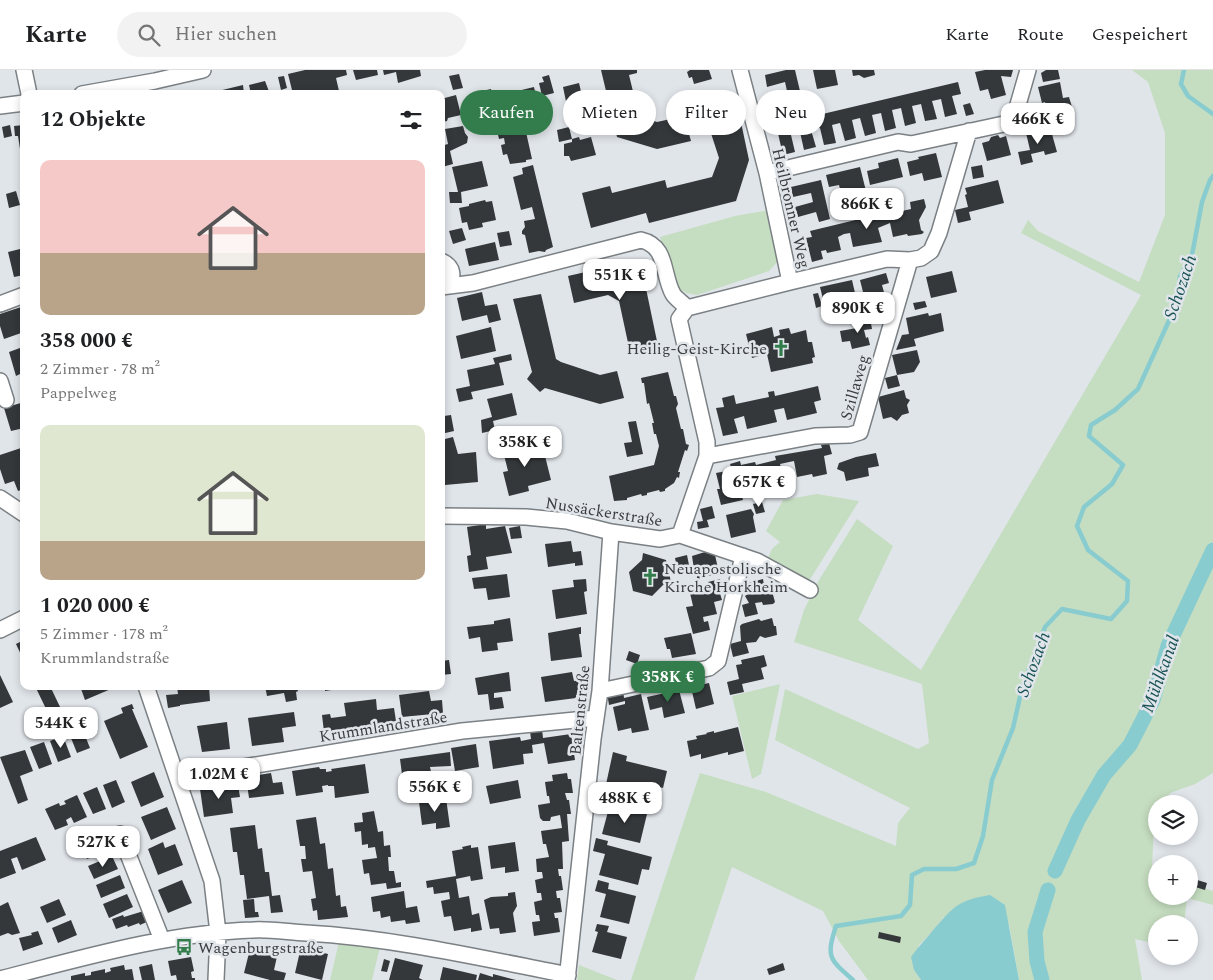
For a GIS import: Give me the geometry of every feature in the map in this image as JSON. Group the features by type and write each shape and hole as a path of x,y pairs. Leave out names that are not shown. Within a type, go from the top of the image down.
{"street":[{"path":"24,70 28,90"},
{"path":"104,90 203,70"},
{"name":"Heilbronner Weg","path":"687,308 790,282 767,173 740,70"},
{"path":"767,173 898,142 912,144 1013,122 1028,70"},
{"path":"0,106 20,104"},
{"path":"790,282 887,259 910,260 921,258 931,251 939,233 970,131"},
{"path":"445,287 473,283 641,240 650,242 662,256 673,294 687,308 680,319 707,442 707,456 680,536"},
{"name":"Szillaweg","path":"707,456 815,436 850,435 860,432 910,260"},
{"path":"445,263 448,264 452,273 452,279 445,285"},
{"path":"0,304 20,296"},
{"path":"0,381 6,400"},
{"path":"0,498 20,511"},
{"name":"Nussäckerstraße","path":"445,516 526,517 567,521 611,532 660,539 680,536 757,561 810,590"},
{"name":"Baltenstraße","path":"568,978 600,691 611,532"},
{"path":"600,691 709,668 718,661 743,556"},
{"path":"0,630 20,620"},
{"path":"147,690 212,881 218,933 216,980"},
{"name":"Krummlandstraße","path":"177,778 462,731 596,718"},
{"path":"120,834 162,940"},
{"path":"0,979 130,946 162,940 254,930 353,936 447,951 568,978"}],"green space":[{"path":"1132,70 1213,70 1213,773 1195,784 1169,795 1148,795 1148,845 1153,845 1153,855 1148,855 1148,905 1186,905 1185,915 1148,915 1148,942 1135,939 1142,980 1019,980 1009,924 944,917 919,945 914,970 921,980 868,980 839,941 823,911 732,867 694,980 631,980 700,773 766,792 896,846 898,823 910,808 775,740 785,689 918,749 929,743 922,684 794,642 804,610 819,580 857,519 893,546 858,620 921,670 1141,295 1021,233 1028,220 1038,231 1139,282 1165,215 1165,133 1148,82"},
{"path":"770,210 782,257 769,271 697,295 686,293 676,287 660,237 735,216"},
{"path":"817,494 859,501 809,581 767,560 772,549 780,542 766,531 783,500"},
{"path":"780,684 761,774 752,779 732,696"},
{"path":"1198,886 1213,891 1213,905 1198,901"},
{"path":"339,942 380,947 372,980 330,980"},
{"path":"579,965 617,980 577,980"}],"water":[{"path":"990,895 1005,905 1019,980 921,980 914,970 911,957 916,950 952,909 971,899"}],"building":[{"path":"305,70 346,70 347,75 336,78 339,90 292,90 288,74"},
{"path":"353,70 377,70 378,75 356,80"},
{"path":"383,70 420,70 421,76 398,83 396,72 384,75"},
{"path":"601,70 637,70 637,73 629,75 633,90 606,90"},
{"path":"690,70 709,70 712,79 694,84 692,77 689,78 687,72"},
{"path":"795,70 800,90 787,90 785,82 767,87 765,75"},
{"path":"813,70 835,70 838,85 817,89"},
{"path":"852,70 874,70 875,75 864,78 859,75 853,76"},
{"path":"1013,70 1011,77 1001,76 1006,95 991,99 988,89 980,91 975,72"},
{"path":"1046,70 1058,70 1060,79 1043,82 1041,73"},
{"path":"459,74 463,88 453,90 449,76"},
{"path":"549,75 554,93 553,90 541,90 539,83 544,82 542,77"},
{"path":"284,76 287,88 281,90 278,77"},
{"path":"265,81 268,90 250,90 249,85"},
{"path":"958,82 961,94 952,96 957,114 945,117 941,99 932,101 937,119 925,121 921,104 912,106 916,123 905,126 901,108 892,110 896,128 885,131 881,113 872,115 876,133 865,136 860,118 852,120 856,138 845,141 840,123 832,125 836,143 824,145 822,135 825,135 825,113"},
{"path":"1060,82 1063,98 1069,97 1072,107 1048,113 1045,102 1042,103 1038,87"},
{"path":"579,83 581,90 564,90 563,87"},
{"path":"243,85 244,90 222,90"},
{"path":"534,87 535,90 522,90"},
{"path":"456,95 460,115 448,118 445,122 445,98"},
{"path":"970,103 974,114 966,116 963,105"},
{"path":"1044,108 1047,119 1037,122 1034,111"},
{"path":"666,120 666,135 689,135 691,141 657,149 617,137 617,135 656,135 656,122"},
{"path":"10,125 12,136 4,138 2,127"},
{"path":"20,125 20,149 18,136 15,136 14,126"},
{"path":"460,126 460,135 466,135 467,143 450,151 453,164 445,166 445,145 448,144 445,129"},
{"path":"1050,127 1057,152 1045,155 1044,151 1031,154 1033,162 1021,165 1018,152 1030,150 1026,133"},
{"path":"563,128 563,135 571,135 572,139 559,142 557,130"},
{"path":"498,135 527,135 532,159 526,160 526,162 510,164 507,154 503,155 501,145 505,144 504,138 499,139"},
{"path":"712,135 744,135 749,160 736,201 649,223 646,213 591,228 582,193 610,186 612,193 665,180 667,188 712,177 719,158"},
{"path":"778,135 791,135 795,152 783,155"},
{"path":"801,135 812,135 816,147 804,150"},
{"path":"998,135 1000,138 1006,136 1011,155 987,161 982,143"},
{"path":"579,137 580,140 591,137 596,155 571,161 569,156 564,156 564,144 572,142 572,139"},
{"path":"936,153 942,177 924,181 922,173 910,176 907,162 919,159 918,157"},
{"path":"898,158 903,177 870,185 867,171 879,168 878,163"},
{"path":"482,161 488,186 461,192 462,203 450,203 449,192 458,192 452,167"},
{"path":"533,165 553,247 545,252 529,253 525,235 522,234 522,231 525,227 524,221 535,219 532,207 521,210 513,177 523,174 522,168"},
{"path":"982,165 984,177 973,179 971,167"},
{"path":"860,167 866,191 852,194 851,191 841,193 839,185 829,187 826,175"},
{"path":"821,180 830,219 819,222 816,212 798,217 795,207 813,202 811,193 793,197 791,187"},
{"path":"998,180 1004,203 969,212 971,220 958,223 955,210 968,207 965,188"},
{"path":"16,191 20,205 9,208 6,194"},
{"path":"790,198 793,208 786,209 783,200"},
{"path":"924,199 926,207 919,220 921,230 924,232 922,234 908,236 907,234 893,237 890,223 878,228 882,242 853,247 850,233 844,234 838,237 841,250 827,253 826,250 821,251 823,259 812,262 806,238 812,237 810,231 901,209 902,211 911,209 910,202"},
{"path":"485,200 486,202 492,201 496,220 482,223 483,227 469,230 467,222 462,223 459,208"},
{"path":"795,218 798,227 791,229 788,220"},
{"path":"462,228 466,240 453,244 449,231"},
{"path":"509,231 512,245 500,247 497,233"},
{"path":"495,242 499,260 469,266 465,249"},
{"path":"20,249 20,276 14,277 8,252"},
{"path":"612,266 644,279 658,346 630,352 619,301 608,295 574,303 568,276"},
{"path":"952,271 957,292 931,298 926,277"},
{"path":"886,273 889,283 882,285 885,296 865,300 860,280"},
{"path":"852,280 855,293 849,294 852,304 826,311 820,287"},
{"path":"482,292 485,306 497,304 501,320 489,323 487,315 462,321 457,298"},
{"path":"818,293 822,306 816,308 813,294"},
{"path":"541,294 556,359 600,375 617,371 624,398 600,404 545,388 540,392 527,379 532,372 513,299"},
{"path":"925,301 927,307 915,310 913,303"},
{"path":"20,307 20,333 4,339 0,326 0,314"},
{"path":"928,313 929,316 941,313 944,331 914,339 916,346 896,350 902,335 909,334 906,318"},
{"path":"870,318 872,329 864,330 870,345 852,349 850,341 842,342 840,331 857,328 855,321"},
{"path":"491,327 496,351 461,359 456,336"},
{"name":"Heilig-Geist-Kirche","path":"772,327 774,337 780,335 779,330 789,328 791,334 806,330 808,342 812,342 815,357 812,358 813,363 771,372 767,354 752,358 746,334"},
{"path":"20,348 20,374 16,376 9,352"},
{"path":"917,350 920,362 914,372 897,375 892,355"},
{"path":"511,354 512,360 499,363 504,385 471,392 473,399 459,402 456,389 470,386 467,370 495,364 493,358"},
{"path":"668,372 678,404 676,408 681,429 683,429 686,444 689,445 687,451 685,450 678,472 680,472 679,478 677,477 674,483 665,491 660,492 659,490 647,493 647,495 642,496 641,494 627,498 627,500 614,501 609,476 654,465 659,446 656,434 654,434 652,423 654,423 641,378"},
{"path":"897,375 900,386 888,389 885,378"},
{"path":"818,386 821,400 814,402 817,413 787,420 784,408 774,410 777,422 747,429 744,416 734,419 738,433 723,436 716,408 724,407 722,398 734,395 736,404 769,397 768,392 774,391 775,396"},
{"path":"904,390 906,398 910,400 907,405 909,413 902,415 897,421 891,417 883,419 878,397"},
{"path":"512,393 517,415 493,421 495,430 482,433 481,420 492,417 487,399"},
{"path":"20,403 20,429 11,431 4,408"},
{"path":"451,415 454,431 445,433 445,416"},
{"path":"636,421 643,454 627,457 624,443 632,442 628,422"},
{"path":"453,437 458,454 476,452 478,482 445,485 445,439"},
{"path":"531,438 534,448 539,447 542,457 545,456 551,480 528,486 529,491 509,496 503,472 508,471 503,451 522,447 521,441"},
{"path":"829,443 832,454 824,456 827,474 813,477 812,474 797,477 794,461 780,464 784,479 753,487 749,471 737,475 742,488 740,488 743,500 721,505 716,473 732,470 730,464 740,461 741,465 755,462 756,465 776,460 775,456 822,448 821,445"},
{"path":"20,448 20,490 18,491 14,481 5,484 0,469 0,455"},
{"path":"876,453 879,466 868,468 869,476 846,481 844,472 837,469 839,463"},
{"path":"762,502 765,512 756,514 753,504"},
{"path":"712,506 715,518 707,520 709,527 698,529 697,522 703,521 700,509"},
{"path":"751,509 754,514 756,532 731,538 726,515"},
{"path":"486,524 486,529 505,526 512,553 486,557 488,569 469,572 467,556 471,555 467,527"},
{"path":"520,526 522,538 511,539 509,528"},
{"path":"571,541 573,552 581,551 583,565 575,566 575,563 548,567 545,544"},
{"path":"705,552 715,555 719,573 697,579 692,556"},
{"name":"Neuapostolische Kirche Horkheim","path":"643,553 666,560 671,582 665,583 652,596 633,591 629,572 642,560"},
{"path":"687,555 690,570 678,573 675,558"},
{"path":"507,574 510,597 488,600 486,588 474,589 472,578"},
{"path":"586,579 587,591 584,592 587,614 556,619 552,590 574,587 573,580"},
{"path":"720,579 722,586 718,587 722,600 714,602 717,614 703,617 704,622 708,621 710,630 693,634 686,607 693,606 690,593 710,589 708,582"},
{"path":"763,579 764,585 770,584 775,602 763,605 762,602 755,603 758,614 745,617 742,605 749,603 745,596 748,594 745,584"},
{"path":"510,618 513,641 497,643 498,650 482,652 480,637 469,639 467,627 494,624 494,621"},
{"path":"772,618 774,626 776,626 777,635 765,638 760,636 756,642 746,643 749,653 733,657 730,644 741,641 740,626 742,624 759,619 761,621"},
{"path":"581,627 581,634 579,634 582,657 551,661 548,633"},
{"path":"691,633 696,654 672,658 664,638"},
{"path":"20,642 20,652 16,644"},
{"path":"629,651 640,655 637,664 626,660"},
{"path":"764,655 767,666 761,668 764,679 742,684 744,692 730,695 727,682 739,679 736,665 742,664 741,660"},
{"path":"445,660 449,660 451,674 445,675"},
{"path":"509,672 511,691 494,693 494,698 502,697 504,708 490,710 488,694 478,695 475,678"},
{"path":"572,672 574,681 585,679 587,693 576,695 576,698 545,702 541,677"},
{"path":"0,675 13,702 0,708"},
{"path":"709,683 714,704 696,709 691,687"},
{"path":"623,689 624,698 641,694 649,730 632,733 631,728 618,731 613,707 625,704 625,701 609,705 607,693"},
{"path":"37,690 52,690 61,709 49,715"},
{"path":"81,690 109,690 85,700"},
{"path":"178,690 209,690 210,701 168,708 166,695 178,694"},
{"path":"266,690 298,691 296,692 297,700 286,702 284,693 267,696"},
{"path":"679,690 685,713 664,718 662,707 650,710 647,697"},
{"path":"429,691 431,701 442,700 443,713 402,717 399,695"},
{"path":"376,699 377,710 394,708 396,721 324,732 322,715 330,714 331,718 346,716 344,703"},
{"path":"132,704 134,709 132,709 148,747 120,759 104,721 123,713 121,708"},
{"path":"294,712 296,726 282,728 284,742 252,746 248,718"},
{"path":"227,722 230,749 202,752 197,726"},
{"path":"738,727 744,751 728,755 728,752 701,759 701,754 690,757 687,741 697,739 696,736 706,733"},
{"path":"82,728 90,748 77,753 69,733"},
{"path":"542,729 543,738 571,734 575,760 548,764 544,743 532,745 533,753 523,754 524,764 493,769 489,741 520,737 521,741 531,739 530,731"},
{"path":"63,736 71,757 58,762 50,741"},
{"path":"44,742 52,764 39,769 30,747"},
{"path":"476,744 479,767 455,771 451,748"},
{"path":"25,750 33,771 20,776 28,800 18,804 0,757"},
{"path":"450,752 451,766 430,767 433,781 421,783 421,779 403,782 400,759"},
{"path":"613,752 627,756 626,761 667,771 663,788 649,784 645,803 621,797 622,793 605,789"},
{"path":"365,764 369,793 335,798 334,786 328,785 322,786 323,792 296,796 292,771 319,767 320,769 326,769 326,772 332,771 331,769"},
{"path":"154,772 164,797 141,807 131,782"},
{"path":"271,773 273,783 282,782 284,794 249,798 246,777"},
{"path":"567,773 568,779 571,779 573,793 565,793 567,800 569,800 571,814 567,814 569,841 562,842 563,869 558,869 563,890 556,891 557,898 560,898 562,912 554,913 555,918 558,918 560,932 534,936 532,922 540,921 539,915 536,915 534,902 542,900 541,893 537,893 535,880 543,878 542,872 537,872 536,859 549,857 546,844 543,844 541,831 562,828 560,815 551,817 550,821 543,821 540,818 538,805 550,803 545,782 553,781 552,775"},
{"path":"116,780 125,802 112,808 103,785"},
{"path":"518,780 521,798 490,804 486,786"},
{"path":"238,785 240,797 231,798 233,813 204,817 200,789"},
{"path":"97,787 106,809 93,814 83,793"},
{"path":"601,790 615,794 614,800 599,795"},
{"path":"431,792 432,798 420,800 419,793"},
{"path":"77,795 87,817 74,823 71,817 66,820 68,825 55,830 45,809 59,803 60,806 66,804 64,801"},
{"path":"446,798 450,827 436,829 436,823 422,825 419,802"},
{"path":"610,804 647,814 640,843 602,834"},
{"path":"167,807 176,829 151,840 141,817"},
{"path":"374,811 378,832 383,831 384,846 390,845 391,857 388,857 389,871 394,871 396,883 401,882 401,887 387,889 386,883 371,885 369,873 364,874 362,860 377,858 375,847 368,848 368,844 362,845 361,831 355,832 354,823 363,822 362,813"},
{"path":"316,817 320,844 325,843 328,869 333,868 336,896 340,895 341,907 346,906 348,917 318,920 317,910 313,911 311,899 316,898 312,871 303,872 301,859 306,859 305,846 300,846 296,820"},
{"path":"255,825 258,849 262,848 265,872 269,872 272,896 280,895 283,912 271,913 269,896 247,899 244,875 240,875 237,852 233,852 230,828"},
{"path":"36,837 46,860 22,870 17,857 11,859 16,873 0,879 0,851"},
{"path":"105,837 110,850 87,859 82,846"},
{"path":"596,838 608,841 607,845 652,857 649,870 642,869 638,885 599,875 605,854 593,851"},
{"path":"163,842 165,848 175,844 183,865 158,875 148,849"},
{"path":"515,842 519,871 505,873 505,867 491,869 488,846"},
{"path":"471,845 471,848 478,847 483,879 471,881 470,876 456,879 459,898 469,896 472,915 479,913 482,930 471,932 471,928 454,931 451,916 444,917 441,901 450,899 449,892 434,894 433,887 427,888 426,881 456,876 452,851"},
{"path":"112,856 118,869 94,879 88,866"},
{"path":"120,875 125,888 101,898 96,885"},
{"path":"182,880 192,903 168,913 158,890"},
{"path":"598,880 609,883 608,889 636,896 629,924 600,917 606,894 595,891"},
{"path":"1198,880 1207,883 1205,890 1198,888"},
{"path":"404,891 406,908 417,906 420,922 406,924 405,920 391,922 390,916 381,918 380,911 373,912 371,897"},
{"path":"515,892 517,906 513,913 516,932 500,934 499,928 490,929 484,900 491,897 508,896 508,893"},
{"path":"127,894 133,907 109,918 103,904"},
{"path":"59,899 66,915 47,923 40,907"},
{"path":"254,899 255,912 258,912 259,917 245,918 243,900"},
{"path":"8,902 20,933 12,935 8,933 0,936 0,906"},
{"path":"147,910 151,920 140,925 139,923 128,927 127,925 116,929 112,919"},
{"path":"71,920 77,935 58,943 52,928"},
{"path":"597,924 609,926 607,932 627,937 621,959 592,952 598,932 595,931"},
{"path":"38,931 43,944 23,951 19,938 32,935 31,933"},
{"path":"879,932 901,937 900,943 878,938"},
{"path":"251,945 278,952 274,970 286,973 284,980 270,980 244,973"},
{"path":"301,947 328,954 322,980 295,973"},
{"path":"191,957 194,971 191,972 192,978 195,978 195,980 177,980 176,975 171,976 168,961"},
{"path":"395,958 423,965 419,978 423,980 389,980"},
{"path":"384,959 390,961 387,972 381,971"},
{"path":"783,963 785,970 769,975 767,969"},
{"path":"152,964 155,980 142,980 139,967"},
{"path":"124,965 125,970 132,969 134,980 71,980 71,976 85,973 85,976 91,975 91,972 105,969 105,973 111,971 110,968"},
{"path":"443,967 477,975 476,980 440,980"},
{"path":"480,973 493,977 493,974 516,980 478,980"}],"waterway":[{"name":"Schozach","path":"1184,70 1181,84 1188,96 1213,114"},
{"name":"Schozach","path":"853,980 834,962 832,957 831,945 836,926 901,916 910,905 912,875 924,869 956,869 974,863 983,836 992,780 1013,728 1022,688 1045,627 1062,609 1111,619 1127,601 1128,581 1088,550 1077,526 1084,507 1112,484 1123,465 1089,436 1091,425 1115,410 1138,389 1177,303 1180,276 1192,255 1202,202 1213,176"},
{"name":"Mühlkanal","path":"1055,871 1078,820 1104,775 1130,745 1153,700 1168,646 1213,550"},
{"name":"Mühlkanal","path":"1042,980 1037,961 1035,932 1048,890"}],"place":[{"name":"Heilig-Geist-Kirche","path":"781,348"},
{"name":"Neuapostolische Kirche Horkheim","path":"650,577"},
{"name":"Wagenburgstraße","path":"184,947"}]}
